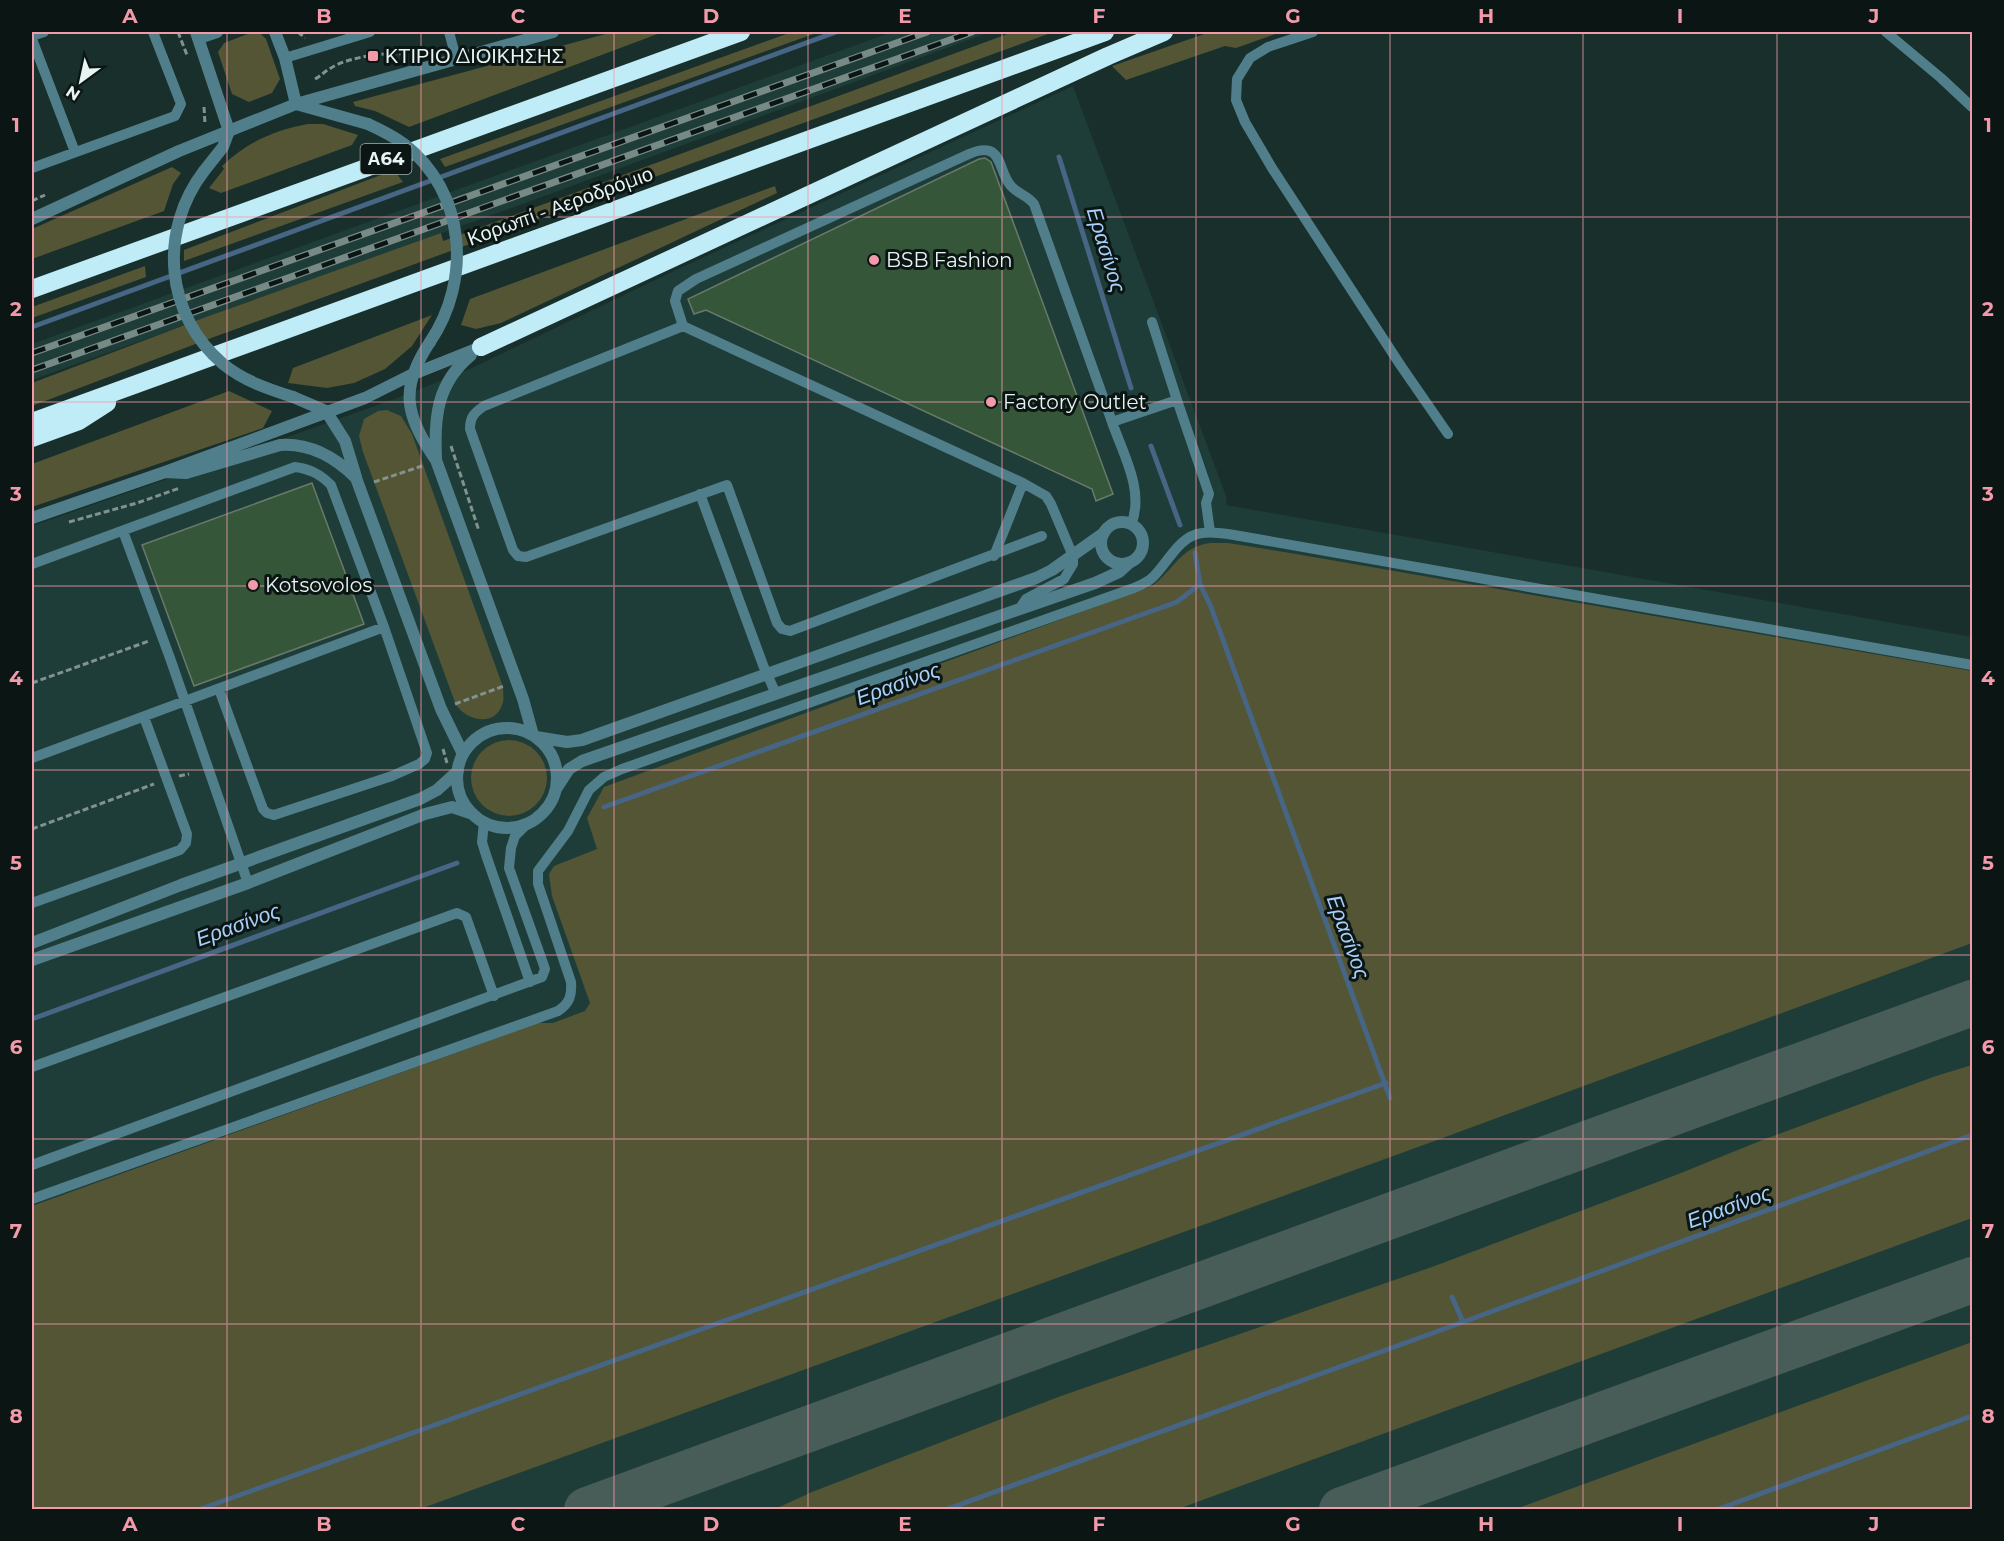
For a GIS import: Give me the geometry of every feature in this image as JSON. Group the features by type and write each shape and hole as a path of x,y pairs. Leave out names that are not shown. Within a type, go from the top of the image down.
{"highway":[{"name":"Α64","path":"32,289 741,32"},
{"name":"Κορωπί - Αεροδρόμιο","path":"32,422 1104,32"},
{"path":"482,347 1164,32"},
{"path":"32,438 79,421 133,386"}],"street":[{"path":"217,32 197,35 229,131 223,147 194,184 185,202 174,240 175,279 185,317 200,341 224,365 252,383 326,411 345,441 356,478 441,708 463,754"},
{"path":"275,32 285,58 296,104"},
{"path":"32,219 229,131 296,104 553,32"},
{"path":"296,104 368,124 388,133 405,145 419,158 439,185 453,221 458,260 456,280 446,313 411,375 409,386 414,422 422,440 436,460 535,736 550,752 554,760 556,789"},
{"path":"32,518 365,398 411,375 482,347"},
{"path":"436,460 437,410 448,381 458,366 482,347"},
{"path":"165,471 186,473 280,445 293,444 326,454 356,478"},
{"path":"32,943 181,885 240,866 420,799 437,790 463,754 479,737 494,730 518,729 535,736 567,742 582,740 1036,578 1073,556 1113,524 1131,525 1140,534 1142,540 1140,553 1119,572 1107,578 582,761 569,769 556,789 549,807 527,824 509,828 484,822 473,814 452,807 440,809 248,883 32,960"},
{"path":"1104,533 1101,545 1106,557 1117,563 1130,562"},
{"path":"453,770 462,799 473,814"}],"lane":[{"path":"44,32 32,38 75,152"},
{"path":"32,168 175,116 181,104 153,32"},
{"path":"285,58 369,32"},
{"path":"449,32 456,58"},
{"path":"1313,32 1268,47 1250,58 1237,79 1236,100 1245,122 1272,168 1448,434"},
{"path":"1886,32 1972,107"},
{"path":"683,326 675,302 678,291 685,284 969,154 981,149 987,150 997,157 1009,184 1034,204 1136,488 1136,508 1131,525"},
{"path":"1152,322 1209,494 1206,504 1210,532"},
{"path":"1020,608 1026,599 1064,579 1070,571 1073,556 1046,496 1023,483 683,326 484,406 474,413 470,421 470,429 513,550 518,556 526,557 728,485 777,623 782,629 790,631 1042,536"},
{"path":"1112,422 1177,400"},
{"path":"32,564 295,467 306,468 323,476 331,485 384,627 427,753 425,759 392,776 274,815 267,813 263,809 219,689"},
{"path":"994,556 1023,483"},
{"path":"700,494 776,694"},
{"path":"123,531 162,637 240,866 248,883"},
{"path":"32,1199 565,1007 572,994 571,982 538,884 538,871 568,831 590,790 604,777 1134,588 1153,578 1172,552 1194,535 1210,532 1972,665"},
{"path":"32,758 384,627"},
{"path":"32,903 180,850 186,843 187,834 144,717"},
{"path":"484,822 482,842 530,982"},
{"path":"32,1165 542,977 545,969 509,868 515,836 527,824"},
{"path":"32,1067 457,913 465,917 494,996"}],"path":[{"path":"178,32 189,62"},
{"path":"315,79 332,67 361,58 385,52 401,54"},
{"path":"204,104 205,128"},
{"path":"450,443 480,532"},
{"path":"374,482 424,466"},
{"path":"66,523 180,487"},
{"path":"32,683 162,637"},
{"path":"455,704 504,686"},
{"path":"441,743 453,770"},
{"path":"176,777 189,774"},
{"path":"32,829 156,784"}],"shaded area":[{"path":"259,32 266,39 280,79 272,93 249,102 232,94 218,52 224,43"},
{"path":"613,32 663,32 409,127 375,111 355,106 353,102"},
{"path":"792,32 819,32 445,167 440,159"},
{"path":"892,32 990,32 539,198 32,380 32,344"},
{"path":"1013,32 1047,32 1048,34 214,337 32,406 32,383 206,317 441,233 443,241"},
{"path":"1210,32 1281,32 1236,48 1225,46 1126,80 1112,66"},
{"path":"1073,86 1226,496 1226,505 1972,637 1972,1509 32,1509 32,526 400,397 472,368 674,271"},
{"path":"308,124 323,124 358,135 352,145 221,193 209,188 224,169 222,166 241,150 262,138"},
{"path":"172,167 181,173 173,184 164,211 32,259 32,229"},
{"path":"394,170 403,182 184,261 184,250"},
{"path":"775,186 777,193 501,323 476,329 461,325 470,299"},
{"path":"145,266 146,277 32,318 32,307"},
{"path":"432,315 412,346 385,369 354,383 327,388 288,383 293,368"},
{"path":"229,391 272,411 263,428 32,507 32,464"},
{"path":"387,410 401,416 412,434 503,687 500,710 489,718 475,718 461,711 456,705 363,452 359,436 364,419 378,411"},
{"path":"1228,543 1296,554 1972,671 1972,943 1429,1143 420,1509 32,1510 32,1206 538,1023 553,1023 585,1011 590,1003 552,896 549,874 554,866 597,849 587,818 604,787 1152,586 1184,554 1200,545"},
{"path":"509,740 523,743 536,751 544,764 547,778 544,792 536,805 523,813 509,816 495,813 482,805 474,792 471,778 474,764 482,751 495,743"},
{"path":"1972,1065 1972,1218 1178,1509 775,1509 812,1492 1061,1396 1432,1267 1760,1141"},
{"path":"1972,1342 1972,1509 1516,1509"}],"building":[{"name":"Factory Outlet","path":"985,158 991,162 1113,494 1096,501 1092,489 706,310 694,314 688,299"},
{"name":"Kotsovolos","path":"312,483 364,624 194,686 142,545"}],"waterway":[{"path":"32,327 836,32"},
{"name":"Ερασίνος","path":"1059,157 1131,388"},
{"name":"Ερασίνος","path":"1151,446 1180,525"},
{"name":"Ερασίνος","path":"1195,553 1200,584 1211,607 1390,1098"},
{"name":"Ερασίνος","path":"604,807 1177,602 1200,584"},
{"name":"Ερασίνος","path":"32,1019 457,863"},
{"path":"198,1510 1386,1083"},
{"name":"Ερασίνος","path":"1463,1322 1972,1135"},
{"path":"945,1510 1463,1322 1452,1297"},
{"path":"1716,1510 1972,1416"}],"taxiway":[{"path":"587,1510 1972,1003"},
{"path":"1342,1510 1972,1280"}],"railway":[{"path":"32,353 927,32"},
{"path":"32,370 972,32"}],"place":[{"name":"ΚΤΙΡΙΟ ΔΙΟΙΚΗΣΗΣ","path":"373,56"},
{"name":"BSB Fashion","path":"874,260"},
{"name":"Factory Outlet","path":"991,402"},
{"name":"Kotsovolos","path":"253,585"}]}
